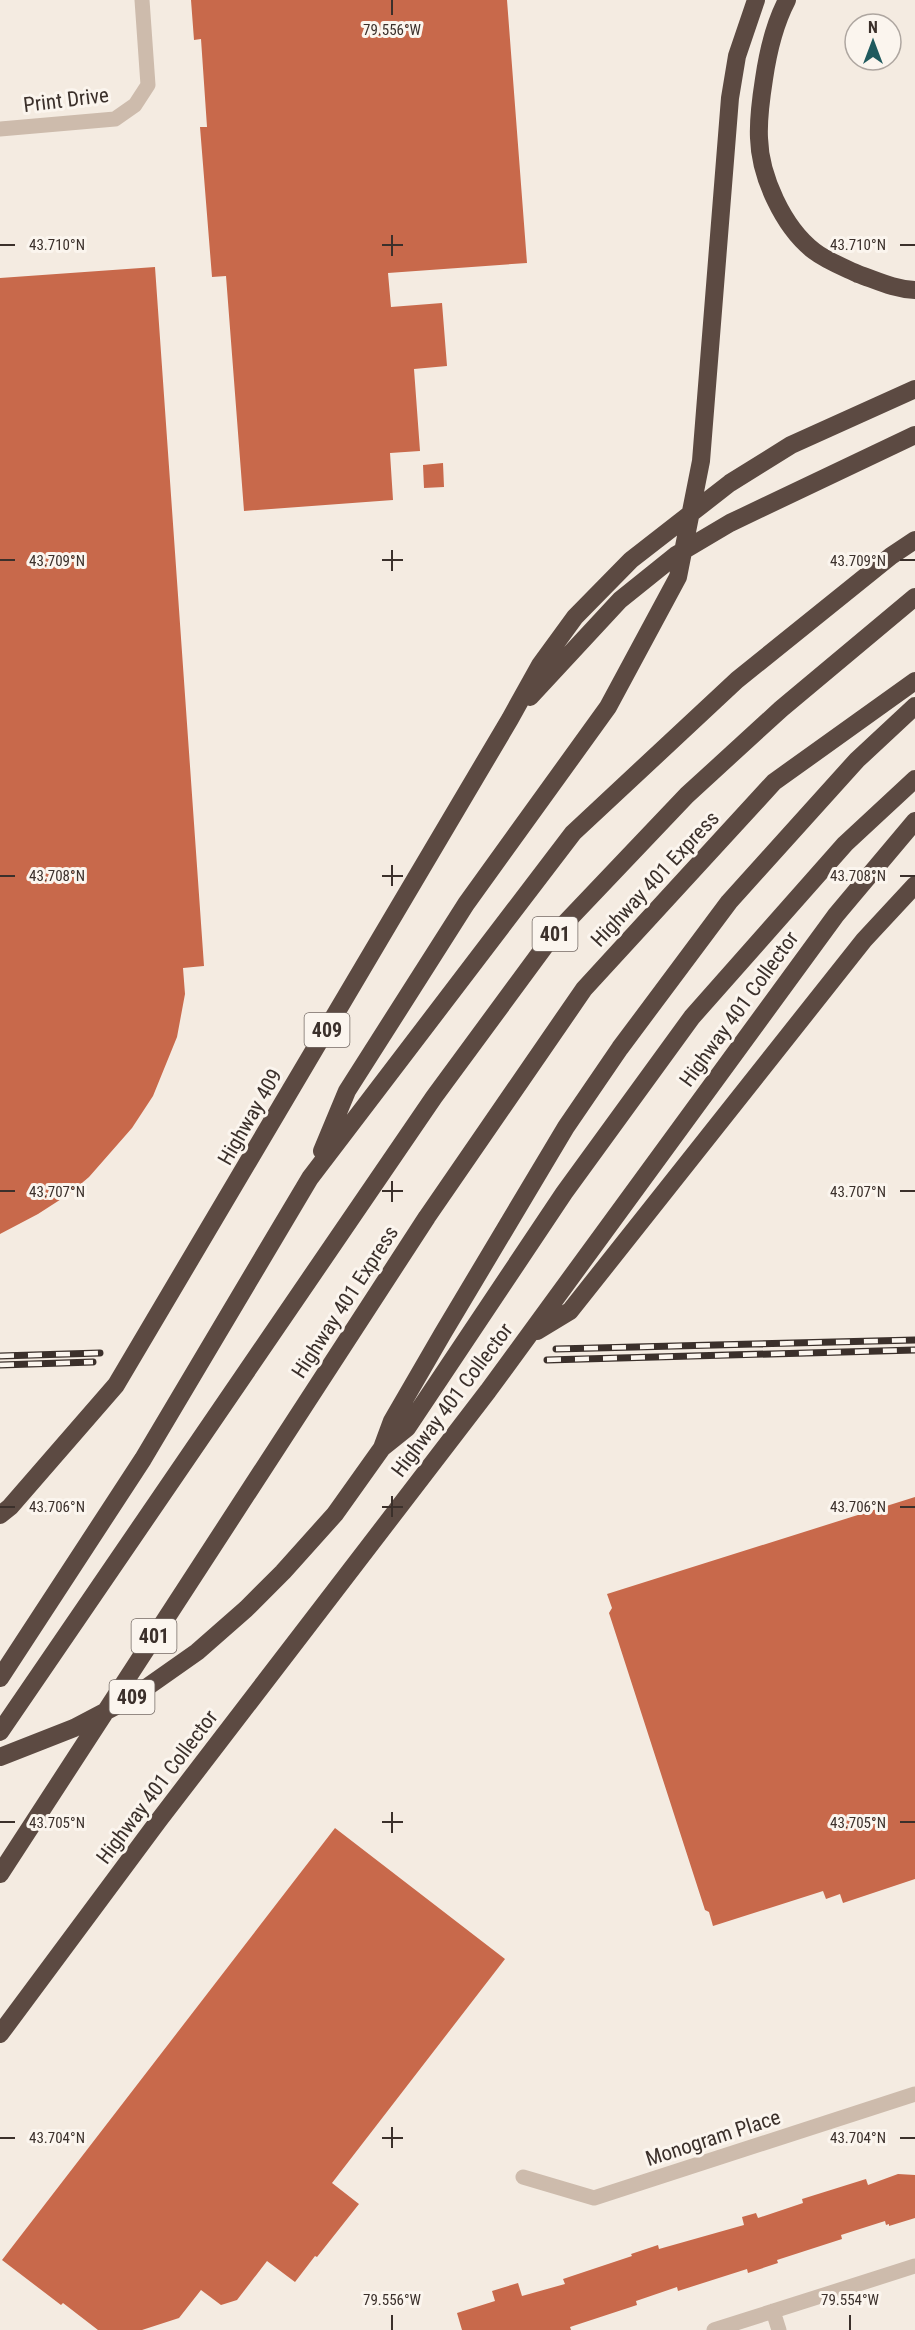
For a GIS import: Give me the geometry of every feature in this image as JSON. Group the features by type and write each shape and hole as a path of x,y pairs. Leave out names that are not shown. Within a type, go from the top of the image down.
{"highway":[{"path":"310,1178 347,1091 466,904 608,707 678,577 701,461 730,98 737,56 756,0"},
{"path":"787,0 777,18 760,101 759,140 769,187 789,225 813,250 842,267 897,290 915,290"},
{"path":"510,720 540,665 575,617 631,561 730,483 791,445 915,389"},
{"path":"510,720 620,600 676,555 729,523 915,435"},
{"name":"401","path":"0,1678 143,1459 310,1178 573,833 737,680 891,556 915,540"},
{"name":"Highway 401 Express","path":"0,1732 272,1338 434,1097 551,938 687,795 782,709 915,597"},
{"name":"Highway 401 Express","path":"0,1874 427,1217 584,989 774,782 915,681"},
{"path":"382,1448 392,1421 443,1333 566,1127 620,1048 729,902 857,760 915,706"},
{"name":"Highway 409","path":"0,1515 10,1507 116,1385 510,720"},
{"path":"382,1448 407,1428 564,1193 692,1017 845,844 915,779"},
{"name":"Highway 401 Collector","path":"0,2034 159,1820 528,1336 836,915 915,820"},
{"path":"528,1336 570,1311 864,940 915,885"},
{"name":"409","path":"0,1757 74,1728 133,1696 196,1652 246,1609 283,1572 334,1514 382,1448"}],"street":[{"name":"Print Drive","path":"0,129 115,119 135,105 148,85 142,0"},
{"name":"Monogram Place","path":"523,2177 594,2198 915,2094"},
{"path":"714,2330 915,2266"},
{"path":"773,2311 779,2330"}],"building":[{"path":"191,0 507,0 527,263 388,273 391,307 442,303 447,366 414,369 420,451 390,453 393,500 244,511 226,276 212,277 200,127 207,127 201,39 194,40"},
{"path":"155,267 204,966 183,968 185,994 177,1037 153,1096 132,1128 89,1177 69,1194 0,1234 0,278"},
{"path":"443,463 444,487 424,488 423,465"},
{"path":"915,1497 915,1879 843,1903 840,1894 826,1899 823,1891 713,1926 709,1912 705,1910 609,1613 612,1608 607,1594"},
{"path":"335,1828 505,1959 332,2183 359,2204 295,2282 267,2261 237,2300 221,2305 201,2290 179,2318 142,2330 98,2330 2,2260"},
{"path":"898,2174 915,2175 915,2218 889,2226 885,2221 841,2235 842,2239 777,2260 778,2263 748,2273 747,2269 678,2291 677,2287 636,2301 637,2305 570,2327 571,2330 462,2330 457,2313 495,2301 492,2291 518,2283 522,2296 565,2284 563,2279 658,2245 659,2249 744,2225 742,2217 756,2213 758,2218 803,2203 802,2199 866,2179 868,2185"}],"railway":[{"path":"556,1349 915,1340"},
{"path":"547,1360 915,1350"},
{"path":"0,1356 100,1353"},
{"path":"0,1365 93,1362"}]}
